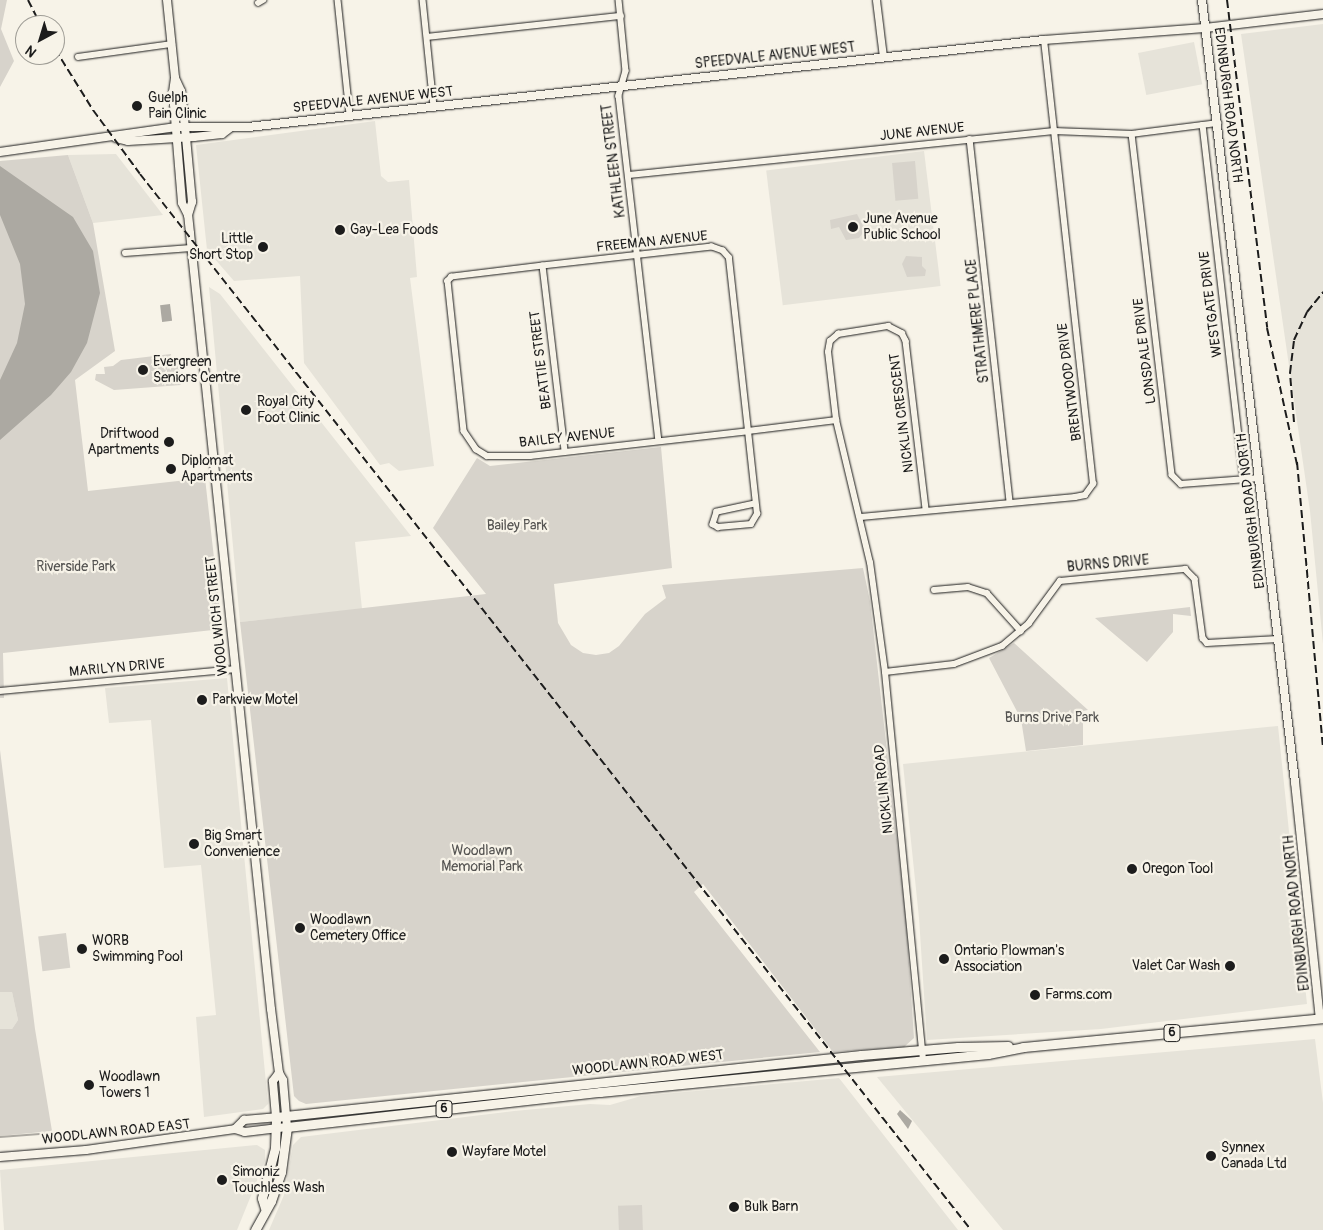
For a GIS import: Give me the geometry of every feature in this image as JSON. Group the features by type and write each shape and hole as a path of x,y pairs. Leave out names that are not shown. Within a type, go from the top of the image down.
{"main road":[{"name":"WOOLWICH STREET","path":"167,0 176,78 181,91 185,126 192,202 188,215"},
{"name":"EDINBURGH ROAD NORTH","path":"1202,0 1260,478 1322,1019"},
{"name":"SPEEDVALE AVENUE WEST","path":"116,138 124,133 185,126 230,128 1044,40 1205,28 1323,14"},
{"name":"WOOLWICH STREET","path":"176,78 173,93 182,203 188,215 279,1073 283,1080 287,1127 281,1172 271,1201 265,1208 255,1230"},
{"name":"SPEEDVALE AVENUE WEST","path":"116,138 128,141 222,134 230,128"},
{"path":"0,152 17,148 116,138"},
{"name":"WOODLAWN ROAD WEST","path":"287,1127 923,1060 1023,1047 1322,1019"},
{"name":"WOODLAWN ROAD WEST","path":"276,1117 922,1050 1023,1047"},
{"name":"WOOLWICH STREET","path":"265,1208 262,1198 272,1170 276,1128 273,1081 279,1073"},
{"name":"WOODLAWN ROAD EAST","path":"234,1129 244,1120 276,1117"},
{"name":"WOODLAWN ROAD EAST","path":"0,1158 86,1150 234,1129 245,1132 287,1127"}],"street":[{"path":"338,0 350,115"},
{"path":"423,0 434,106"},
{"name":"KATHLEEN STREET","path":"619,0 626,71 624,84 619,94 659,440"},
{"path":"876,0 883,57"},
{"path":"427,37 621,16"},
{"name":"BRENTWOOD DRIVE","path":"861,517 926,509 1085,495 1093,484 1044,40"},
{"path":"78,57 172,44"},
{"name":"JUNE AVENUE","path":"629,176 1054,131 1132,134 1218,123"},
{"name":"WESTGATE DRIVE","path":"1203,125 1244,480"},
{"name":"LONSDALE DRIVE","path":"1132,134 1172,475 1181,484 1260,478"},
{"name":"STRATHMERE PLACE","path":"970,139 1010,501"},
{"name":"FREEMAN AVENUE","path":"448,281 452,277 637,255 712,247 723,251 729,258 748,431 755,504 755,520 751,524 718,527 713,524 717,512 755,504"},
{"path":"125,253 191,248"},
{"name":"BEATTIE STREET","path":"543,266 565,451"},
{"name":"BAILEY AVENUE","path":"448,281 464,431 470,443 494,458 836,420"},
{"name":"NICKLIN CRESCENT","path":"861,517 836,420 828,352 830,341 838,334 873,327 896,328 906,341 926,509"},
{"name":"NICKLIN ROAD","path":"861,517 885,672 923,1060"},
{"name":"BURNS DRIVE","path":"885,672 970,661 1002,646 1020,631 1060,580 1185,569 1196,579 1203,638 1207,644 1278,639"},
{"path":"934,590 968,587 987,593 1020,631"},
{"name":"MARILYN DRIVE","path":"0,691 236,669"}],"shaded area":[{"path":"1323,24 1323,644 1310,511 1241,34"},
{"path":"1194,42 1202,84 1146,95 1138,53"},
{"path":"375,121 381,176 388,182 409,180 417,277 410,278 434,466 399,471 389,463 380,465 304,363 300,276 234,281 207,250 196,145"},
{"name":"June Avenue Public School","path":"924,151 941,286 783,305 766,170"},
{"path":"116,154 163,215 93,223 68,155"},
{"path":"0,166 73,217 93,251 100,293 87,343 71,372 51,395 0,440 0,380 17,343 25,304 20,264 0,215"},
{"path":"209,287 220,294 411,536 355,542 362,609 240,622"},
{"path":"170,304 172,321 162,322 160,305"},
{"path":"227,678 268,1104 263,1109 204,1117 196,1017 216,1015 201,865 164,868 151,720 109,723 105,688"},
{"path":"1278,726 1307,1004 1101,1029 927,1040 919,918 903,764"},
{"path":"0,992 12,992 18,1020 12,1029 0,1029"},
{"path":"1315,1039 1323,1103 1323,1230 1003,1230 877,1077"},
{"path":"839,1078 958,1230 269,1230 284,1195 293,1145 301,1137 514,1111 590,1104 610,1105 641,1096"},
{"path":"900,1110 912,1121 908,1129 897,1114"},
{"path":"257,1145 265,1150 265,1161 237,1230 4,1230 0,1170"}],"green space":[{"path":"0,0 7,0 1,29 14,61 0,87"},
{"name":"Riverside Park","path":"68,155 93,223 115,351 75,380 88,491 205,478 222,629 3,653 4,698 0,698 0,161"},
{"path":"915,161 918,199 895,201 892,163"},
{"path":"857,214 865,230 859,238 846,240 839,227 831,229 830,220"},
{"path":"906,256 922,257 922,266 926,270 925,276 907,277 902,264"},
{"name":"Evergreen Seniors Centre","path":"171,354 172,360 179,360 181,385 114,390 95,380 96,374 105,374 104,367 113,366 121,360"},
{"name":"Woodlawn Memorial Park","path":"661,447 672,568 554,584 558,623 571,645 583,653 596,655 609,653 619,646 645,614 666,598 662,585 863,568 870,601 906,919 914,1038 904,1047 833,1052 703,884 694,892 820,1052 306,1104 299,1101 294,1096 240,622 486,594 433,528 477,458 490,466"},
{"path":"1190,607 1191,616 1173,614 1173,632 1147,662 1095,618"},
{"name":"Burns Drive Park","path":"1014,643 1088,710 1083,711 1083,745 1026,751 1021,719 989,658"},
{"path":"0,750 35,1029 52,1131 0,1136 0,1029 12,1029 18,1020 12,992 0,992"},
{"path":"66,933 70,968 42,971 38,936"},
{"path":"642,1205 643,1230 619,1230 618,1206"}],"waterway":[{"path":"0,1137 53,1133"}],"railway":[{"path":"28,0 36,15"},
{"path":"1227,0 1267,328 1298,469"},
{"path":"65,65 93,110 140,174 971,1230"},
{"path":"1294,422 1290,373 1294,340 1307,312 1323,292"},
{"path":"1297,462 1323,746"}],"place":[{"name":"Guelph Pain Clinic","path":"137,106"},
{"name":"June Avenue Public School","path":"853,227"},
{"name":"Gay-Lea Foods","path":"340,230"},
{"name":"Little Short Stop","path":"263,247"},
{"name":"Evergreen Seniors Centre","path":"143,370"},
{"name":"Royal City Foot Clinic","path":"246,410"},
{"name":"Driftwood Apartments","path":"169,442"},
{"name":"Diplomat Apartments","path":"171,469"},
{"name":"Parkview Motel","path":"202,700"},
{"name":"Big Smart Convenience","path":"194,844"},
{"name":"Oregon Tool","path":"1132,869"},
{"name":"Woodlawn Cemetery Office","path":"300,928"},
{"name":"WORB Swimming Pool","path":"82,949"},
{"name":"Ontario Plowman's Association","path":"944,959"},
{"name":"Valet Car Wash","path":"1230,966"},
{"name":"Farms.com","path":"1035,995"},
{"name":"Woodlawn Towers 1","path":"89,1085"},
{"name":"Wayfare Motel","path":"452,1152"},
{"name":"Synnex Canada Ltd","path":"1211,1156"},
{"name":"Simoniz Touchless Wash","path":"222,1180"},
{"name":"Bulk Barn","path":"734,1207"}],"park label":[{"name":"Bailey Park","path":"517,526"}]}
